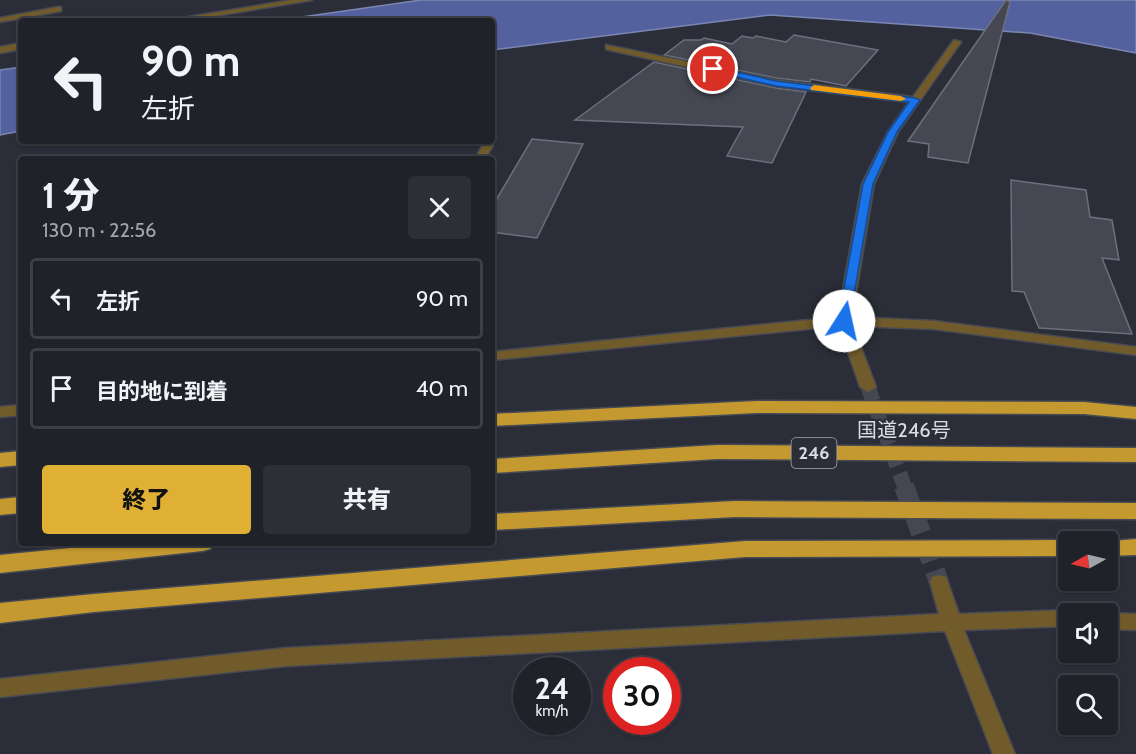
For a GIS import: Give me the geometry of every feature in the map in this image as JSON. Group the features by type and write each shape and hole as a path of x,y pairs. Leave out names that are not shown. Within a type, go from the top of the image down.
{"highway":[{"path":"495,420 756,407 1084,408 1136,413"},
{"name":"国道246号","path":"495,466 717,452 1136,456"},
{"path":"0,460 18,458"},
{"path":"0,507 18,505"},
{"path":"495,522 735,509 1136,511"},
{"path":"0,564 173,546"},
{"path":"0,613 106,602 745,549 1058,548"},
{"path":"1118,548 1136,548"}],"street":[{"path":"188,18 308,0"},
{"path":"0,20 59,10"},
{"path":"868,387 844,321 868,184 892,132 957,42"},
{"path":"0,50 18,47"},
{"path":"609,47 776,83 915,100"},
{"path":"482,156 488,145"},
{"path":"495,356 844,321 934,325 1136,351"},
{"path":"0,412 18,410"},
{"path":"939,582 951,621 1004,754"},
{"path":"0,688 286,657 951,621 1058,618"},
{"path":"1118,621 1136,622"}],"water":[{"path":"421,0 1136,0 1136,53 1030,33 770,15 495,50 495,18 295,18"},
{"path":"18,67 18,132 0,135 0,70"}],"building":[{"path":"1006,0 1010,2 968,163 928,157 929,144 908,141"},
{"path":"794,35 878,50 846,86 811,79 810,82 776,78 664,55 684,40 704,38 732,44 742,36 753,38 756,36 786,42"},
{"path":"654,62 776,88 806,92 772,163 727,156 743,127 575,120"},
{"path":"532,139 583,144 537,238 495,232 495,202"},
{"path":"1011,180 1086,190 1090,217 1112,220 1119,260 1102,258 1132,334 1039,328 1024,292 1012,291"}],"tunnel":[{"path":"868,387 905,488"},
{"path":"904,486 939,582"}],"slow traffic":[{"path":"814,88 901,99"}],"route":[{"path":"713,69 776,83 915,100 892,132 868,184 844,321"}]}
